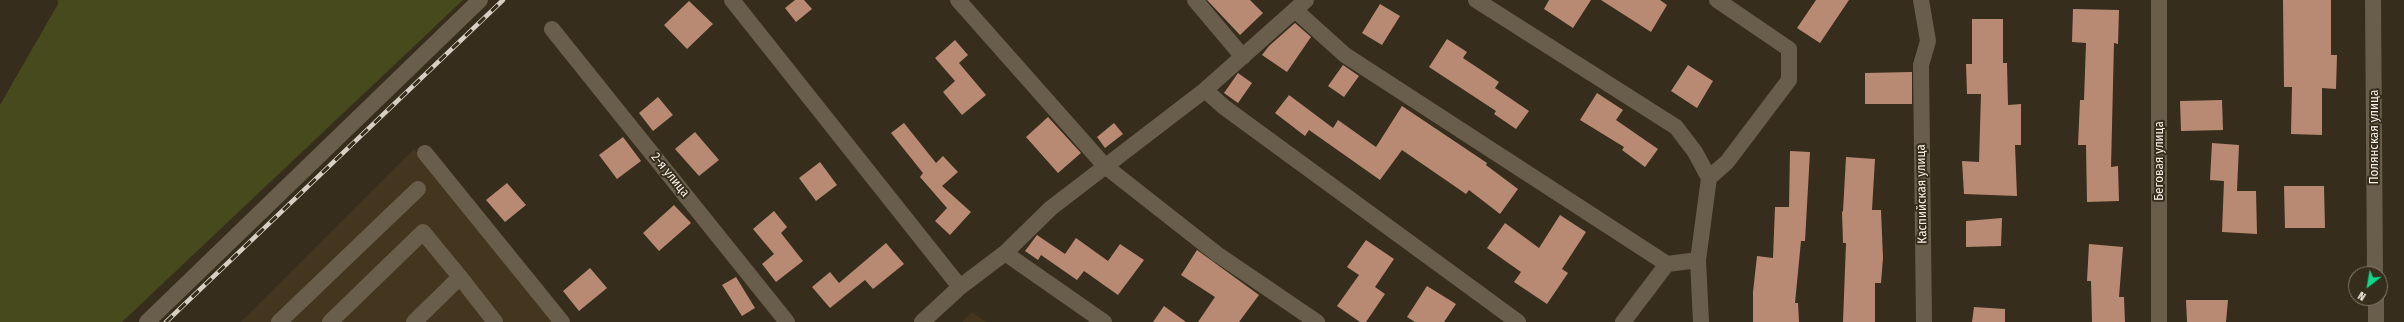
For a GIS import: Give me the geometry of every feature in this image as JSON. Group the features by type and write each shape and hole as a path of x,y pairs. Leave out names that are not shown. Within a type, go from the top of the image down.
{"street":[{"path":"147,322 480,0"},
{"path":"732,0 960,287"},
{"path":"958,0 1105,166 1217,254 1317,322"},
{"path":"1195,0 1243,57"},
{"path":"1476,0 1676,127 1695,152 1709,178 1698,260 1701,322"},
{"path":"1709,178 1727,162 1790,80 1789,49 1717,0"},
{"name":"Каспийская улица","path":"1920,0 1928,41 1921,65 1924,322"},
{"name":"Беговая улица","path":"2159,0 2159,322"},
{"name":"Полянская улица","path":"2373,0 2375,266"},
{"path":"922,322 960,287 1006,253 1051,208 1205,90 1300,5 1345,55 1667,264 1698,260"},
{"name":"2-я улица","path":"552,29 787,322"},
{"path":"1205,90 1224,107 1518,322"},
{"path":"426,153 562,322"},
{"path":"279,322 418,189"},
{"path":"330,322 423,232 496,322"},
{"path":"1006,253 1104,322"},
{"path":"1622,322 1667,264"},
{"path":"414,322 460,277"},
{"path":"2376,306 2376,322"}],"shaded area":[{"path":"414,149 554,322 241,322"},
{"path":"972,312 986,322 962,322"}],"green space":[{"path":"58,0 463,0 122,322 0,322 0,105 58,4"}],"building":[{"path":"795,0 804,0 812,9 796,22 785,8"},
{"path":"1207,0 1250,0 1263,13 1240,35"},
{"path":"1549,0 1591,0 1573,28 1544,9"},
{"path":"1601,0 1660,0 1667,5 1651,32"},
{"path":"1816,0 1849,0 1820,43 1797,28"},
{"path":"2283,0 2331,0 2331,55 2337,55 2336,89 2322,88 2322,135 2291,134 2292,87 2284,87"},
{"path":"689,1 713,24 687,49 664,25"},
{"path":"1380,4 1400,16 1382,45 1362,33"},
{"path":"2073,9 2119,10 2118,44 2114,43 2111,167 2118,166 2119,201 2087,202 2086,145 2078,145 2080,100 2084,100 2086,43 2072,42"},
{"path":"1972,19 2003,19 2003,63 2007,63 2008,105 2021,104 2021,145 2015,145 2017,196 1964,194 1962,161 1979,162 1981,94 1967,94 1966,64 1972,64"},
{"path":"1295,23 1311,37 1287,72 1262,55 1269,46"},
{"path":"1447,39 1467,52 1463,58 1499,82 1495,88 1529,111 1516,129 1494,114 1496,111 1429,67"},
{"path":"955,40 968,55 959,63 986,95 962,115 943,92 955,81 935,58"},
{"path":"1343,65 1359,76 1344,97 1328,86"},
{"path":"1688,65 1713,81 1697,108 1671,91"},
{"path":"1912,72 1912,104 1865,104 1865,73"},
{"path":"1238,73 1252,83 1238,103 1224,93"},
{"path":"1597,93 1623,110 1616,120 1658,149 1645,167 1622,150 1624,147 1580,120"},
{"path":"1289,95 1333,128 1338,120 1376,147 1402,106 1487,163 1486,165 1518,189 1500,214 1469,190 1466,194 1402,150 1380,180 1309,130 1305,136 1275,113"},
{"path":"658,97 673,115 653,131 639,113"},
{"path":"2222,100 2223,130 2181,131 2180,101"},
{"path":"1048,117 1081,153 1058,173 1026,137"},
{"path":"904,123 936,163 943,156 958,172 942,186 971,212 950,235 935,221 947,208 920,177 923,173 891,133"},
{"path":"1114,123 1123,134 1105,148 1097,137"},
{"path":"695,132 719,160 699,176 675,149"},
{"path":"623,137 641,161 617,179 599,155"},
{"path":"2212,143 2239,145 2237,191 2256,191 2257,234 2222,232 2224,181 2210,180"},
{"path":"1790,151 1810,152 1805,241 1801,241 1795,303 1798,303 1799,322 1753,322 1753,292 1757,256 1773,258 1775,207 1789,207"},
{"path":"1846,157 1875,159 1872,210 1881,210 1883,258 1881,283 1875,283 1875,322 1843,322 1846,243 1843,243 1842,212"},
{"path":"820,162 837,185 816,201 799,178"},
{"path":"507,183 526,205 505,222 486,200"},
{"path":"2284,186 2324,186 2325,228 2285,228"},
{"path":"674,205 691,223 659,251 643,233"},
{"path":"774,211 787,227 781,233 803,261 776,282 762,264 774,254 753,229"},
{"path":"1560,215 1586,232 1562,269 1568,273 1547,304 1514,282 1521,272 1487,248 1505,223 1539,248"},
{"path":"2002,218 2001,246 1966,247 1966,221"},
{"path":"1037,235 1065,254 1076,238 1108,261 1120,244 1144,260 1118,295 1084,271 1077,280 1041,255 1038,260 1025,251"},
{"path":"1366,240 1394,259 1375,287 1385,294 1366,322 1360,322 1337,306 1359,275 1347,267"},
{"path":"886,243 904,264 873,289 865,280 830,308 812,287 830,272 839,283"},
{"path":"2089,244 2123,247 2119,297 2124,297 2125,322 2092,322 2091,281 2087,281"},
{"path":"1197,250 1259,295 1239,322 1198,322 1215,297 1181,275"},
{"path":"590,268 607,288 579,311 563,291"},
{"path":"736,277 755,308 742,316 722,285"},
{"path":"1427,286 1456,304 1444,322 1415,322 1407,317"},
{"path":"2186,300 2228,300 2226,322 2187,322"},
{"path":"1164,306 1186,322 1153,322"},
{"path":"1974,307 2005,309 2005,322 1972,322"}],"railway":[{"path":"166,322 503,0"}]}
